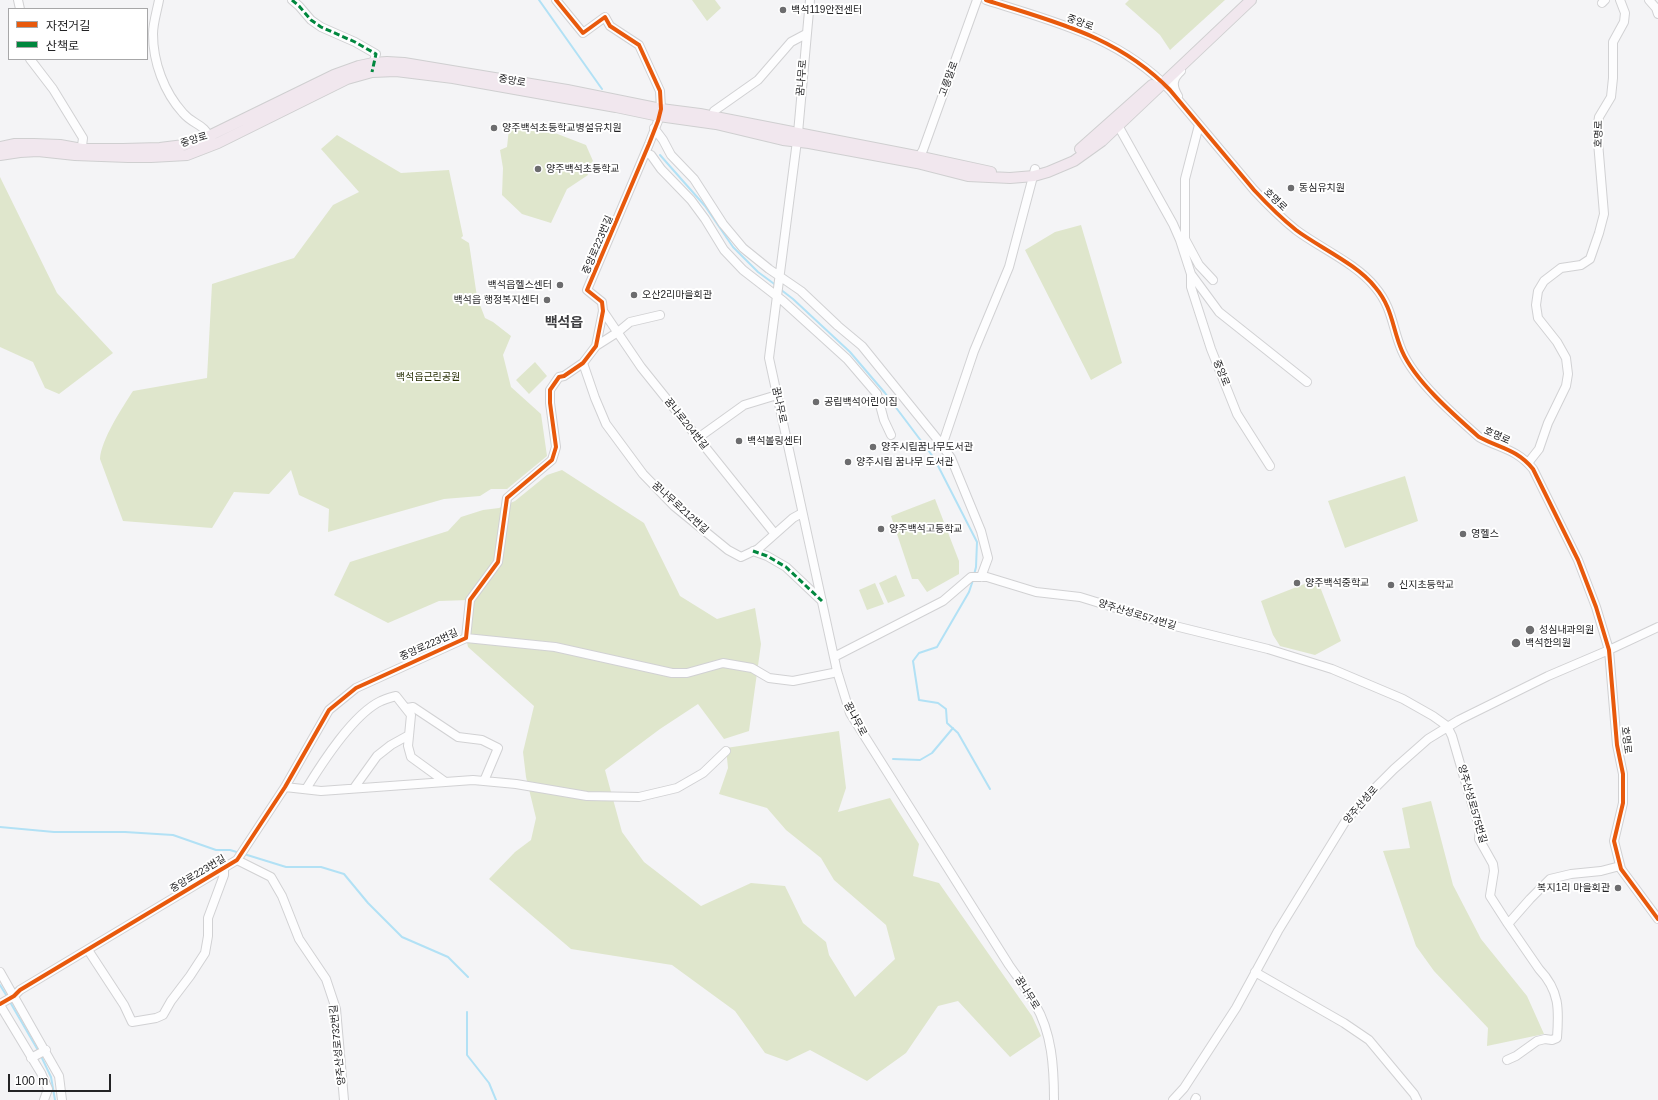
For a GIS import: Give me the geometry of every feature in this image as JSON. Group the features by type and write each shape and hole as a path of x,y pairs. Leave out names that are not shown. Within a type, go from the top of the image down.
{"main road":[{"name":"중앙로","path":"1162,81 1242,0"},
{"name":"중앙로","path":"660,113 713,116 797,138 968,176 1010,178 1034,172 1070,156 1088,144 1116,123 1135,99 1162,81 1251,0"},
{"name":"중앙로","path":"0,155 38,151 81,152 160,148 211,141 334,75 359,66 373,67 404,63 627,105 716,124 919,157 990,172 1034,172"},
{"name":"중앙로","path":"0,147 15,144 60,145 81,152"}],"street":[{"path":"159,0 153,34 157,65 170,97 184,115 206,130 211,141"},
{"path":"292,0 311,20 320,27 355,42 376,54 373,67"},
{"path":"556,0 583,33 605,17 610,26 639,45 660,91 660,113 654,131 663,140 671,155 698,185 723,224 743,248 769,269 779,274 801,291 838,326 862,346 951,458 981,531 988,558 977,577 943,601 834,657"},
{"name":"꿈나무로","path":"810,0 797,138 769,358 802,513 837,670 850,713 1009,965 1035,1003 1040,1013 1052,1056 1054,1100"},
{"name":"고릉말로","path":"919,157 923,150 977,0"},
{"name":"중앙로","path":"986,0 1083,32 1103,41 1122,51 1162,81"},
{"name":"호명로","path":"1528,463 1539,449 1548,423 1566,386 1568,374 1566,358 1557,342 1538,318 1536,305 1538,290 1544,281 1561,268 1581,265 1590,259 1604,214 1597,130 1599,117 1610,97 1613,78 1613,42 1624,22 1625,13 1620,0"},
{"path":"1649,0 1656,8 1658,14"},
{"path":"713,116 714,111 758,80 792,42 806,34"},
{"path":"1202,46 1176,76 1173,82 1177,94 1198,123 1185,179 1185,239 1199,265 1213,280"},
{"path":"31,60 54,89 83,138 81,152"},
{"name":"호명로","path":"1162,81 1269,206 1296,230 1359,272 1375,286 1392,316 1402,350 1408,362 1436,396 1479,437 1487,442 1503,446 1528,463 1533,469 1578,560 1596,607 1609,650 1617,745 1623,774 1623,802 1614,841 1620,866 1658,918"},
{"name":"중앙로","path":"1116,123 1173,224 1191,274 1191,287 1203,326 1237,414 1270,466"},
{"name":"중앙로223번길","path":"0,1004 14,996 20,990 238,859 285,788 329,710 356,688 466,638 470,600 498,562 507,498 552,460 556,447 550,403 550,390 560,377 584,363 596,346 603,310 602,302 587,290 654,131"},
{"path":"645,153 650,154 661,169 691,200 705,219 724,250 743,270 763,284 847,359 877,394 884,420 891,435"},
{"path":"942,446 974,352 1009,267 1034,172"},
{"name":"중앙로","path":"1191,274 1219,312 1307,382"},
{"name":"꿈나로204번길","path":"603,310 641,368 775,534"},
{"path":"596,346 618,332 630,322 660,315"},
{"name":"꿈나무로212번길","path":"584,363 595,398 606,424 643,474 674,506 728,550 741,557 753,551"},
{"path":"698,438 744,405 777,395"},
{"path":"753,551 793,518 802,513"},
{"path":"753,551 786,567 822,601"},
{"name":"양주산성로574번길","path":"977,577 987,577 1036,592 1080,597 1171,625 1268,649 1332,669 1404,700 1433,716 1447,726"},
{"name":"양주산성로","path":"1173,1100 1184,1088 1236,1008 1278,931 1345,822 1394,769 1428,739 1447,726 1548,676 1658,627"},
{"path":"466,638 556,647 672,673 687,673 723,663 752,668 769,678 793,681 833,673 837,670"},
{"path":"306,789 325,758 358,719 380,701 396,696 411,715 408,746 411,757 444,782"},
{"path":"407,708 413,707 458,737 482,740 498,748 484,781"},
{"name":"양주산성로575번길","path":"1447,726 1452,736 1480,829 1479,839 1493,864 1494,871 1490,896 1508,924 1517,934 1557,996 1559,1018 1557,1038 1552,1040 1545,1039 1537,1042 1508,1060"},
{"path":"354,788 377,756 391,745 409,735"},
{"path":"285,788 321,791 473,780 587,796 639,797 676,788 703,773 726,751"},
{"name":"양주산성로732번길","path":"238,859 271,877 282,896 299,939 326,979 336,1009 344,1100"},
{"path":"1508,924 1530,898 1550,879 1571,874 1601,871 1620,866"},
{"path":"88,950 124,1005 132,1022 156,1018 163,1015 171,1001 205,953 208,936 208,918 219,891 224,875 224,867"},
{"path":"0,972 46,1050 59,1076 62,1100"},
{"path":"1255,972 1344,1022 1369,1040 1414,1094 1417,1100"},
{"path":"0,1004 41,1073 48,1089 44,1100"},
{"path":"31,1058 46,1050"}],"green space":[{"path":"692,0 715,0 721,8 707,21"},
{"path":"1129,0 1225,0 1170,50 1160,35 1125,4"},
{"path":"509,129 555,133 586,145 593,161 585,169 588,175 567,189 551,223 522,214 502,195 503,168 500,150 507,147"},
{"name":"백석읍근린공원","path":"337,135 401,173 449,170 463,236 461,238 469,243 477,297 485,318 493,322 511,336 503,355 511,387 541,414 547,456 507,489 491,489 480,496 444,499 328,532 329,509 299,495 291,470 269,494 234,492 212,528 123,521 100,459 101,451 113,424 133,391 207,378 212,284 294,258 333,205 359,192 321,149"},
{"path":"0,177 57,293 113,353 59,394 45,388 33,362 0,347"},
{"path":"1081,225 1122,363 1091,380 1025,250 1055,232"},
{"path":"535,362 547,376 529,394 516,380"},
{"path":"562,470 644,523 680,596 717,619 755,608 761,644 749,731 724,739 698,704 660,729 605,770 622,832 644,862 701,906 751,883 785,886 803,923 826,942 829,955 855,997 895,959 886,925 834,880 821,858 786,830 767,808 719,794 728,768 726,748 839,731 846,788 838,812 890,798 919,844 913,876 939,883 1032,1016 1041,1036 1010,1057 958,1001 938,1006 906,1053 867,1081 810,1050 787,1061 765,1053 735,1011 672,965 571,949 489,879 515,852 531,840 536,818 526,777 523,752 534,706 468,647 466,638 469,600 439,601 388,623 334,595 350,562 448,531 461,517 483,510 499,508 515,501 547,475"},
{"path":"1405,476 1418,521 1345,548 1328,501"},
{"path":"935,499 959,561 959,574 927,592 918,579 912,579 891,516"},
{"path":"896,575 905,596 888,603 879,583"},
{"path":"1317,579 1341,641 1315,655 1280,646 1273,635 1261,601"},
{"path":"875,583 884,604 867,610 859,590"},
{"path":"1431,801 1453,885 1481,939 1527,996 1544,1034 1487,1046 1488,1028 1434,971 1416,946 1383,851 1410,848 1402,808"}],"waterway":[{"path":"539,0 602,89"},
{"path":"660,155 705,206 733,247 758,272 777,286"},
{"path":"780,289 793,299 850,352 885,393 934,458 977,542 976,567 974,575"},
{"path":"973,580 969,592 937,647 919,653 913,661 919,700 938,703 946,709 947,723 958,733 990,789"},
{"path":"893,759 920,760 932,753 953,728"},
{"path":"0,827 54,832 125,832 173,835 216,850 230,850 240,853"},
{"path":"244,854 286,867 321,867 344,874 368,903 402,937 448,957 468,977"},
{"path":"0,985 8,998"},
{"path":"10,1002 39,1052"},
{"path":"467,1012 467,1055 489,1083 496,1100"},
{"path":"41,1056 51,1077 55,1100"}],"marked path":[{"path":"292,0 311,20 321,27 355,42 376,54 372,72"},
{"path":"753,551 767,556 786,567 822,601"}],"cycle path":[{"path":"0,1004 14,996 20,990 237,860 285,787 329,710 356,688 466,638 470,600 498,562 507,498 552,460 556,447 550,403 550,390 559,377 564,376 583,363 596,346 603,311 602,302 587,290 649,144 661,109 660,91 639,45 610,26 605,17 583,33 556,0"},
{"path":"986,0 1084,33 1129,56 1150,72 1170,90 1254,190 1274,211 1296,230 1358,271 1375,287 1389,310 1402,351 1425,386 1479,437 1521,457 1533,469 1578,560 1596,607 1609,650 1617,745 1623,774 1623,803 1614,841 1621,869 1658,919"}],"place":[{"name":"백석119안전센터","path":"783,10"},
{"name":"양주백석초등학교병설유치원","path":"494,128"},
{"name":"양주백석초등학교","path":"538,169"},
{"name":"동심유치원","path":"1291,188"},
{"name":"백석읍헬스센터","path":"560,285"},
{"name":"오산2리마을회관","path":"634,295"},
{"name":"백석읍 행정복지센터","path":"547,300"},
{"name":"공립백석어린이집","path":"816,402"},
{"name":"백석볼링센터","path":"739,441"},
{"name":"양주시립꿈나무도서관","path":"873,447"},
{"name":"양주시립 꿈나무 도서관","path":"848,462"},
{"name":"양주백석고등학교","path":"881,529"},
{"name":"영헬스","path":"1463,534"},
{"name":"양주백석중학교","path":"1297,583"},
{"name":"신지초등학교","path":"1391,585"},
{"name":"성심내과의원","path":"1530,630"},
{"name":"백석한의원","path":"1516,643"},
{"name":"복지1리 마을회관","path":"1618,888"}],"district":[{"name":"백석읍","path":"564,323"}]}
